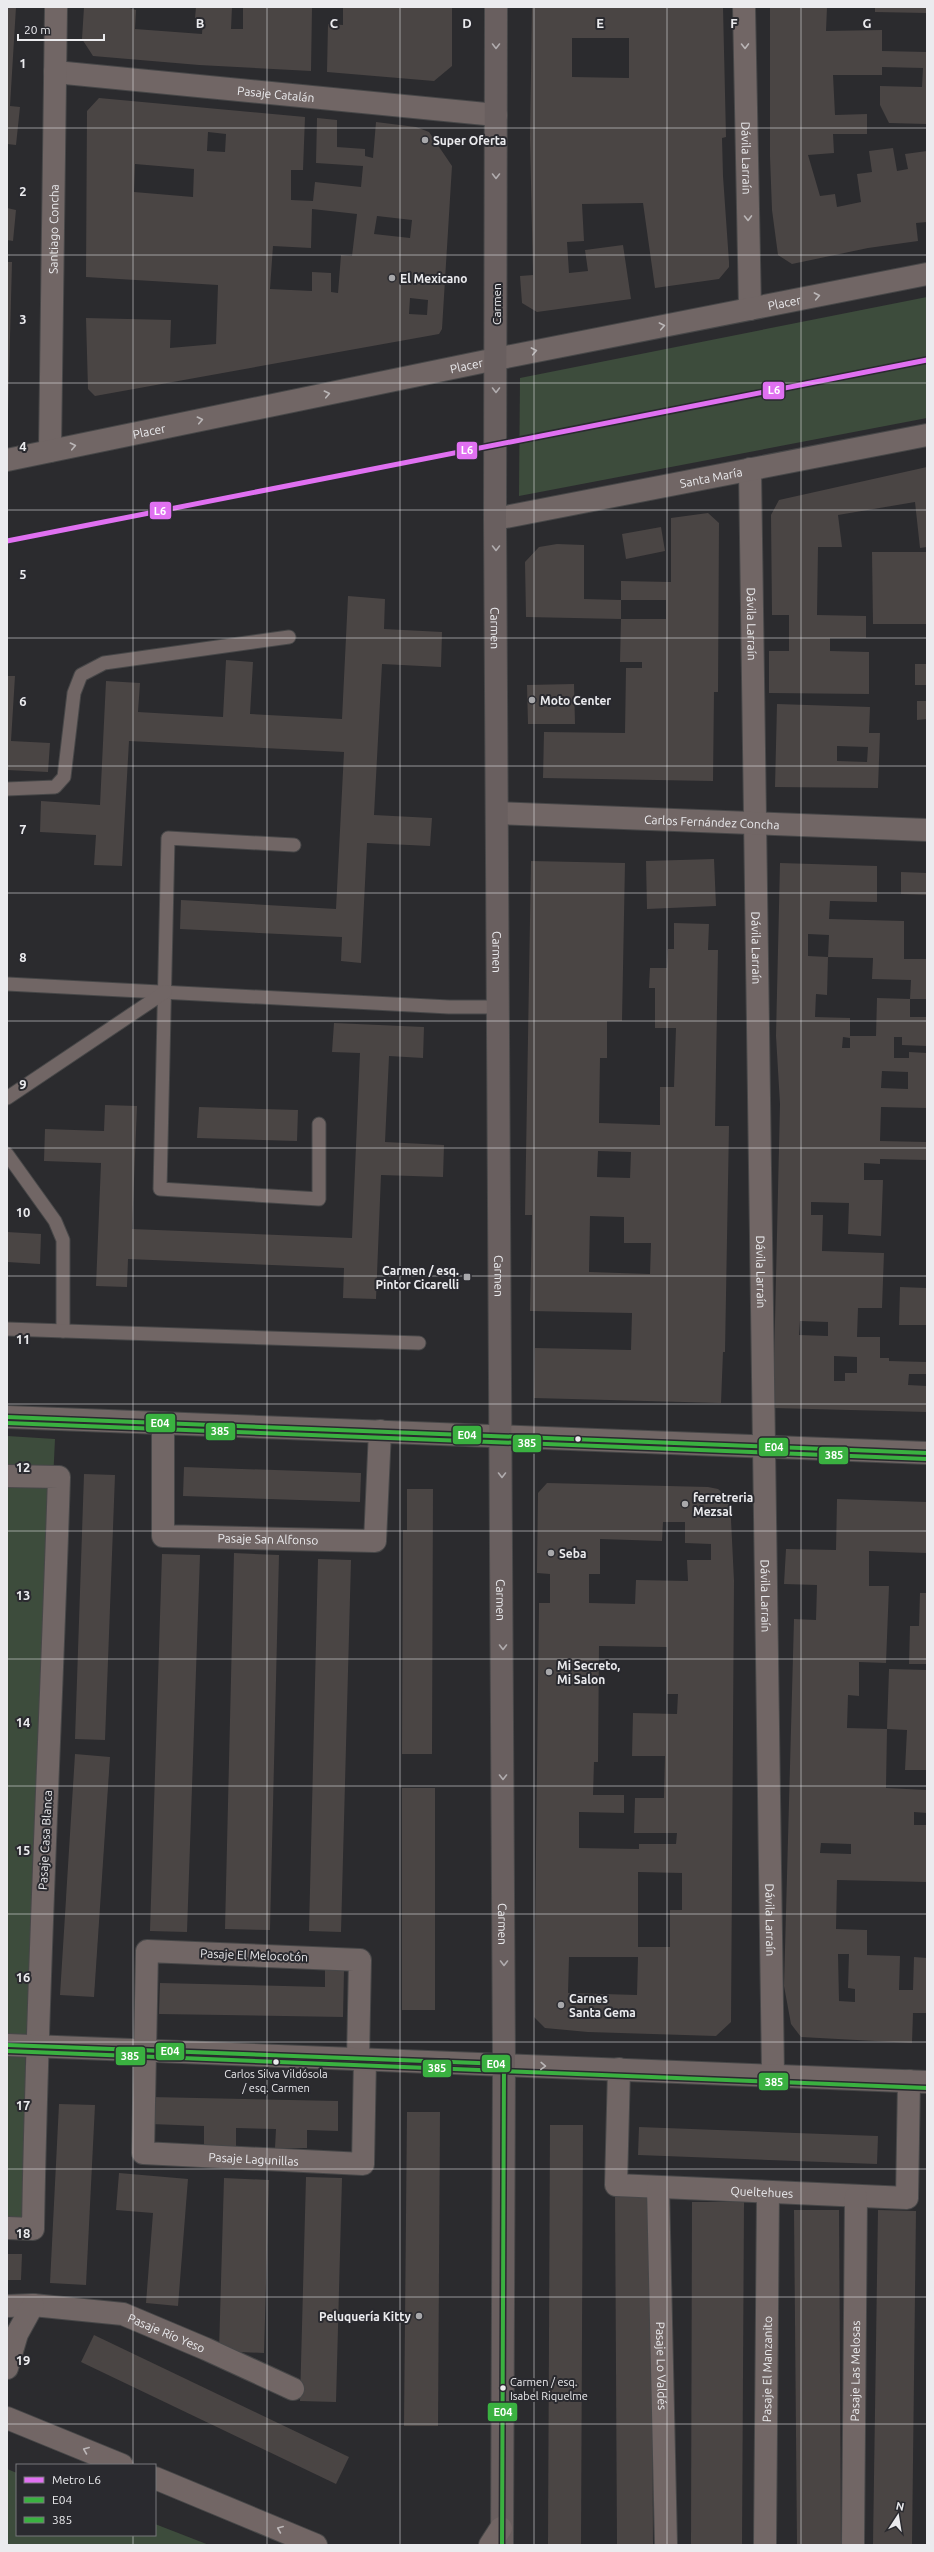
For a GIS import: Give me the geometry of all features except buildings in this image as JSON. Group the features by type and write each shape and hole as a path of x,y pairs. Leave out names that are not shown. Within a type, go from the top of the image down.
{"main road":[{"name":"Carmen","path":"496,7 497,813 500,1007 504,2064 498,2539"},
{"path":"7,2418 120,2464"},
{"path":"156,2478 316,2545"}],"street":[{"name":"Santiago Concha","path":"50,451 56,7"},
{"name":"Dávila Larraín","path":"744,7 750,309"},
{"name":"Pasaje Catalán","path":"55,72 496,115"},
{"name":"Placer","path":"7,460 496,359 927,274"},
{"name":"Santa María","path":"496,518 927,435"},
{"name":"Dávila Larraín","path":"750,469 773,2076"},
{"name":"Carlos Fernández Concha","path":"497,813 927,830"},
{"path":"7,1417 927,1454"},
{"name":"Pasaje San Alfonso","path":"163,1423 163,1536 376,1541 380,1431"},
{"name":"Pasaje Casa Blanca","path":"7,1476 59,1477 51,1729 36,2046 33,2229 7,2228"},
{"name":"Pasaje El Melocotón","path":"144,2050 147,1951 306,1957 360,1960 362,2059"},
{"path":"7,2045 918,2082"},
{"name":"Pasaje Lagunillas","path":"144,2050 143,2153 363,2164 362,2059"},
{"name":"Queltehues","path":"619,2069 616,2185 856,2197 907,2198 918,2082"},
{"name":"Pasaje Lo Valdés","path":"658,2187 666,2545"},
{"name":"Pasaje El Manzanito","path":"765,2545 768,2192"},
{"name":"Pasaje Las Melosas","path":"852,2545 856,2197"},
{"path":"7,2368 17,2334 33,2305"},
{"name":"Pasaje Río Yeso","path":"7,2306 33,2305 122,2314 206,2349 293,2389"}],"lane":[{"path":"7,789 55,787 64,777 74,693 81,675 104,663 289,637"},
{"path":"294,845 168,838 160,1189 319,1199 319,1124"},
{"path":"7,984 450,1007 500,1007"},
{"path":"7,1098 165,992"},
{"path":"7,1154 55,1221 63,1240 63,1331"},
{"path":"7,1329 418,1343"}],"green space":[{"path":"927,297 927,418 519,496 520,378"},
{"path":"7,1436 55,1439 25,2066 29,2221 7,2220"},
{"path":"7,2469 16,2473 16,2536 156,2536 156,2524 209,2545 7,2545"}],"metro line":[{"name":"L6","path":"7,541 927,360"}],"transit line":[{"name":"E04","path":"7,1417 927,1453"},
{"name":"385","path":"7,1423 927,1459"},
{"name":"E04","path":"7,2045 504,2064 502,2545"},
{"name":"385","path":"7,2051 927,2088"}],"place":[{"name":"Super Oferta","path":"425,140"},
{"name":"El Mexicano","path":"392,278"},
{"name":"Moto Center","path":"532,700"},
{"name":"Carmen / esq. Pintor Cicarelli","path":"467,1277"},
{"name":"ferretreria Mezsal","path":"685,1504"},
{"name":"Seba","path":"551,1553"},
{"name":"Mi Secreto, Mi Salon","path":"549,1672"},
{"name":"Carnes Santa Gema","path":"561,2005"},
{"name":"Carlos Silva Vildósola / esq. Carmen","path":"276,2062"},
{"name":"Peluquería Kitty","path":"419,2316"},
{"name":"Carmen / esq. Isabel Riquelme","path":"503,2388"}]}
